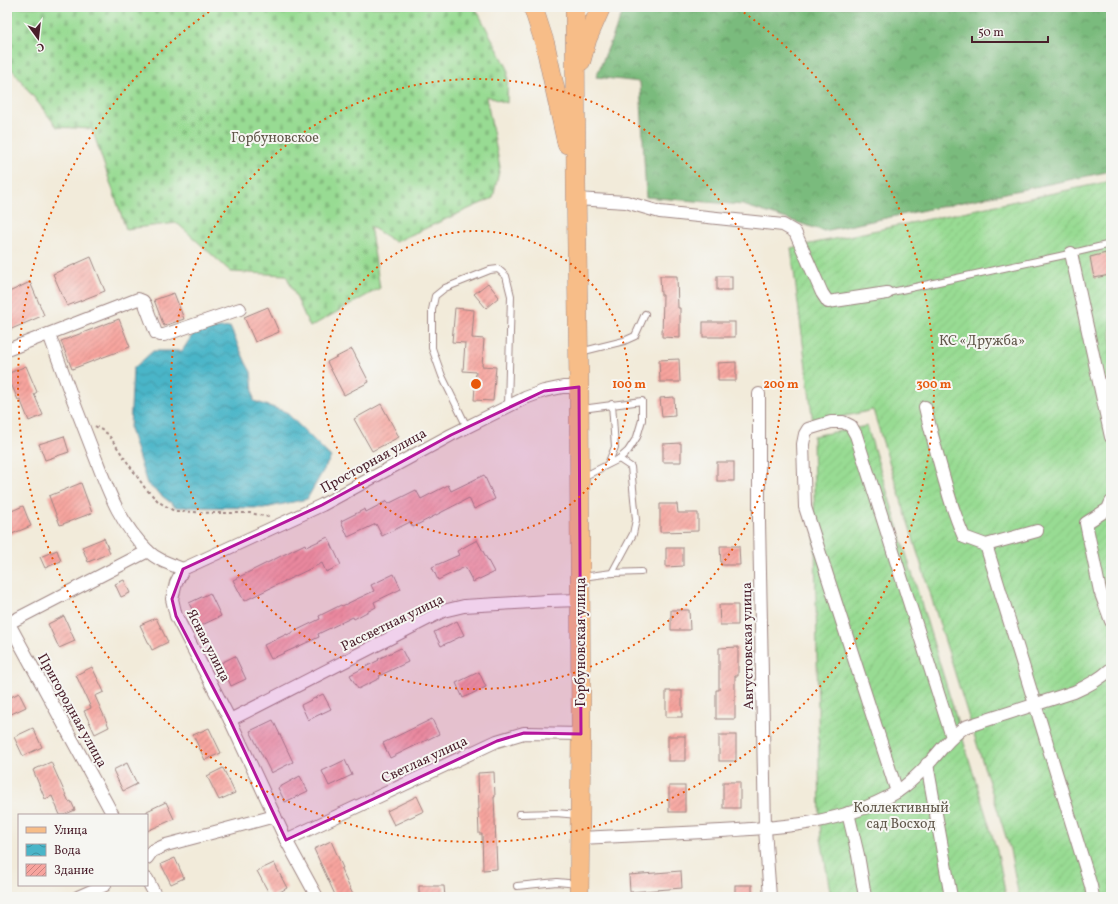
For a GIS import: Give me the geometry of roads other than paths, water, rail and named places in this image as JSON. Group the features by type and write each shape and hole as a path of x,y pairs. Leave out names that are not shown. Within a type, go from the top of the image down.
{"main road":[{"path":"532,7 546,44 576,191"},
{"path":"575,7 576,191"},
{"path":"575,98 582,56 587,39 601,7"},
{"name":"Горбуновская улица","path":"576,191 580,478 581,734 579,890"}],"street":[{"path":"576,191 626,202 660,212 783,226 795,232 822,294 828,302 887,293"},
{"path":"1071,253 1111,437"},
{"path":"7,350 138,299 143,301 145,304 156,333 160,335 164,335 240,309"},
{"path":"49,334 78,416 116,508 131,532 148,551 157,558 183,569"},
{"name":"Просторная улица","path":"183,569 322,505 467,427 525,398 544,391 563,387 579,387"},
{"name":"Августовская улица","path":"759,394 759,522 765,829 770,897"},
{"path":"925,408 931,435 959,526 964,537 986,545 1037,531"},
{"path":"897,792 805,507 803,444 805,434 808,429 831,422 843,422 851,426 856,435 952,737"},
{"path":"1111,502 1108,509 1086,524 1100,591 1111,621"},
{"path":"986,545 1091,886 1093,897"},
{"path":"8,622 148,551"},
{"name":"Ясная улица","path":"183,569 176,583 172,599 176,616 230,720 286,840 317,897"},
{"name":"Рассветная улица","path":"230,720 443,611 464,606 580,600"},
{"name":"Пригородная улица","path":"8,622 112,814"},
{"path":"580,838 765,829 824,820 848,813 897,792 914,778 952,737 965,727 1087,687 1111,669"},
{"name":"Светлая улица","path":"286,840 497,741 524,733 581,734"},
{"path":"927,764 951,897"},
{"path":"848,813 866,897"},
{"path":"148,857 152,851 166,845 275,816"},
{"path":"148,881 156,897"},
{"path":"78,897 103,886"}],"lane":[{"path":"887,293 1111,244"},
{"path":"467,427 442,376 432,348 432,310 436,296 445,288 490,270 498,269 506,276 511,296 508,406"},
{"path":"579,353 624,341 635,336 645,314"},
{"path":"579,410 612,404 642,401 642,420 637,437 628,451 619,459 580,478"},
{"path":"608,464 615,448 612,404"},
{"path":"612,573 633,534 636,520 631,467 619,459"},
{"path":"580,577 612,573 641,572"},
{"path":"519,814 556,813 580,816"},
{"path":"517,886 558,882 579,890"}],"water":[{"path":"230,327 251,372 254,401 286,412 331,457 307,499 265,508 176,507 147,484 130,429 133,369 153,351 182,351 195,331"}],"park label":[{"name":"Горбуновское","path":"275,137"},
{"name":"КС «Дружба»","path":"982,340"},
{"name":"Коллективный сад Восход","path":"901,816"}]}
